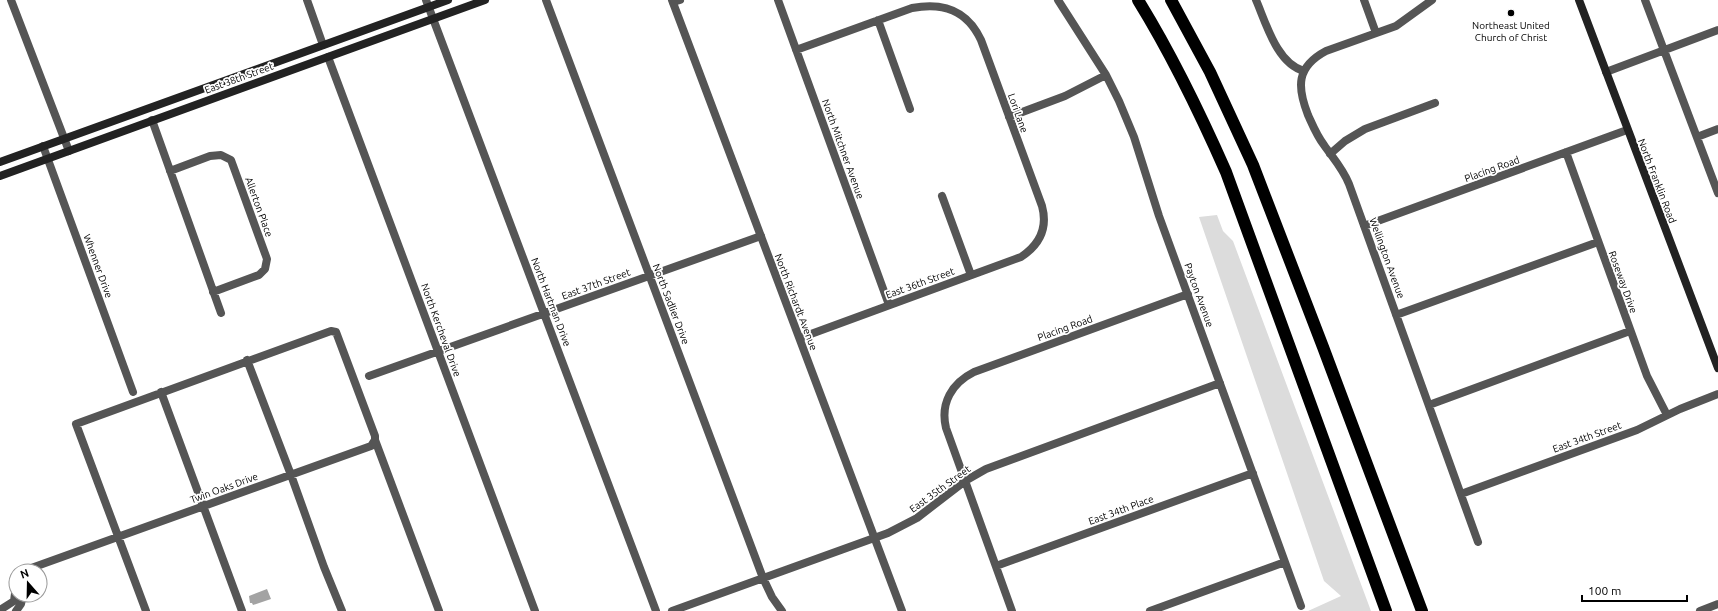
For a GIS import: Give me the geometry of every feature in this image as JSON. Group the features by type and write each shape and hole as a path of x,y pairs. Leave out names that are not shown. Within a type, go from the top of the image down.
{"highway":[{"path":"1138,0 1179,71 1226,172 1384,608"},
{"path":"1171,0 1210,72 1250,159 1324,347 1422,611"}],"main road":[{"name":"East 38th Street","path":"0,162 323,45 428,3 448,0"},
{"name":"East 38th Street","path":"0,176 485,0"},
{"name":"North Franklin Road","path":"1579,0 1718,368"}],"street":[{"path":"11,0 68,151"},
{"path":"307,0 323,45"},
{"name":"North Sadlier Drive","path":"546,0 763,578 772,597 782,611"},
{"name":"North Mitchner Avenue","path":"778,0 889,305"},
{"name":"Payton Avenue","path":"1058,0 1106,75 1134,137 1159,216 1301,606"},
{"path":"1256,0 1281,54 1290,64 1304,71 1311,61 1326,51 1391,28 1404,21 1432,0"},
{"path":"1364,0 1376,33"},
{"path":"1645,0 1718,193"},
{"name":"North Richardt Avenue","path":"675,1 761,236 902,611"},
{"name":"North Hartman Drive","path":"428,3 656,611"},
{"name":"Lori Lane","path":"878,20 912,8 937,6 949,9 967,20 978,34 1042,208 1044,223 1040,236"},
{"path":"796,50 878,20 910,109"},
{"path":"1606,72 1718,30"},
{"name":"North Kercheval Drive","path":"328,57 535,611"},
{"name":"Wellington Avenue","path":"1304,71 1300,84 1302,98 1314,130 1346,178 1478,542"},
{"path":"1009,117 1066,96 1106,75"},
{"path":"1330,154 1345,141 1365,129 1434,103"},
{"path":"152,120 221,313"},
{"path":"1697,137 1718,129"},
{"name":"Placing Road","path":"1364,226 1627,130"},
{"name":"Whenner Drive","path":"43,146 133,392"},
{"name":"Roseway Drive","path":"1566,152 1630,331 1651,385 1667,415"},
{"name":"Allerton Place","path":"170,171 210,156 221,155 231,160 267,259 265,268 259,275 214,292"},
{"path":"942,196 971,275"},
{"name":"East 37th Street","path":"438,351 761,236"},
{"name":"East 36th Street","path":"800,338 1021,257 1032,250 1040,236"},
{"path":"1396,315 1598,242"},
{"name":"Placing Road","path":"965,481 945,422 946,405 953,388 963,378 974,372 1188,294"},
{"path":"146,611 76,424 247,360 331,331 336,332 439,611"},
{"path":"1429,405 1630,331"},
{"path":"368,376 438,351"},
{"path":"247,360 324,567 342,611"},
{"name":"East 35th Street","path":"672,611 888,533 917,518 965,481 998,464 1220,383"},
{"path":"161,392 242,611"},
{"name":"East 34th Street","path":"1461,494 1637,430 1667,415 1718,394"},
{"name":"Twin Oaks Drive","path":"46,563 371,446 375,440"},
{"name":"East 34th Place","path":"996,566 1253,473"},
{"path":"965,481 1012,611"},
{"path":"1150,611 1285,562"},
{"path":"0,610 11,603"},
{"path":"1700,611 1718,604"}],"shaded area":[{"path":"1217,215 1223,231 1233,241 1371,611 1308,611 1341,596 1324,581 1199,217"},
{"path":"267,589 271,599 253,605 250,603 249,596"}],"place":[{"name":"Northeast United Church of Christ","path":"1511,13"}]}
